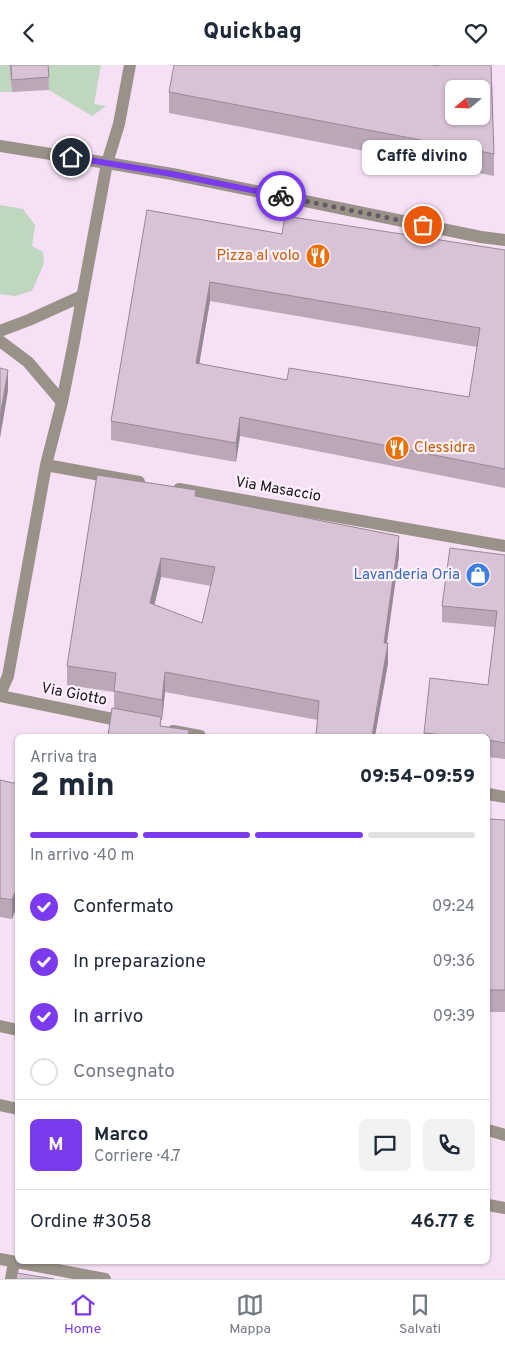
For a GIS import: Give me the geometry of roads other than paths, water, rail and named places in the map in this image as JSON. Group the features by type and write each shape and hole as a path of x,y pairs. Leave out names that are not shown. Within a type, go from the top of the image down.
{"street":[{"path":"0,695 8,676 46,465 62,402 106,163 119,124 130,65"},
{"path":"0,146 182,176 481,237 505,240"},
{"path":"0,331 82,296"},
{"path":"0,341 28,361 62,402"},
{"name":"Via Masaccio","path":"46,465 505,546"},
{"name":"Via Giotto","path":"0,695 143,725"},
{"path":"162,729 189,734"},
{"path":"490,793 505,797"},
{"path":"0,1027 15,1030"},
{"path":"0,1105 15,1108"},
{"path":"490,1131 505,1135"},
{"path":"490,1205 505,1208"},
{"path":"0,1259 14,1262 12,1279"},
{"path":"25,1264 105,1279"}],"place":[{"name":"Caffè divino","path":"423,225"},
{"name":"Pizza al volo","path":"318,256"},
{"name":"Clessidra","path":"397,448"},
{"name":"Lavanderia Oria","path":"478,575"}]}
